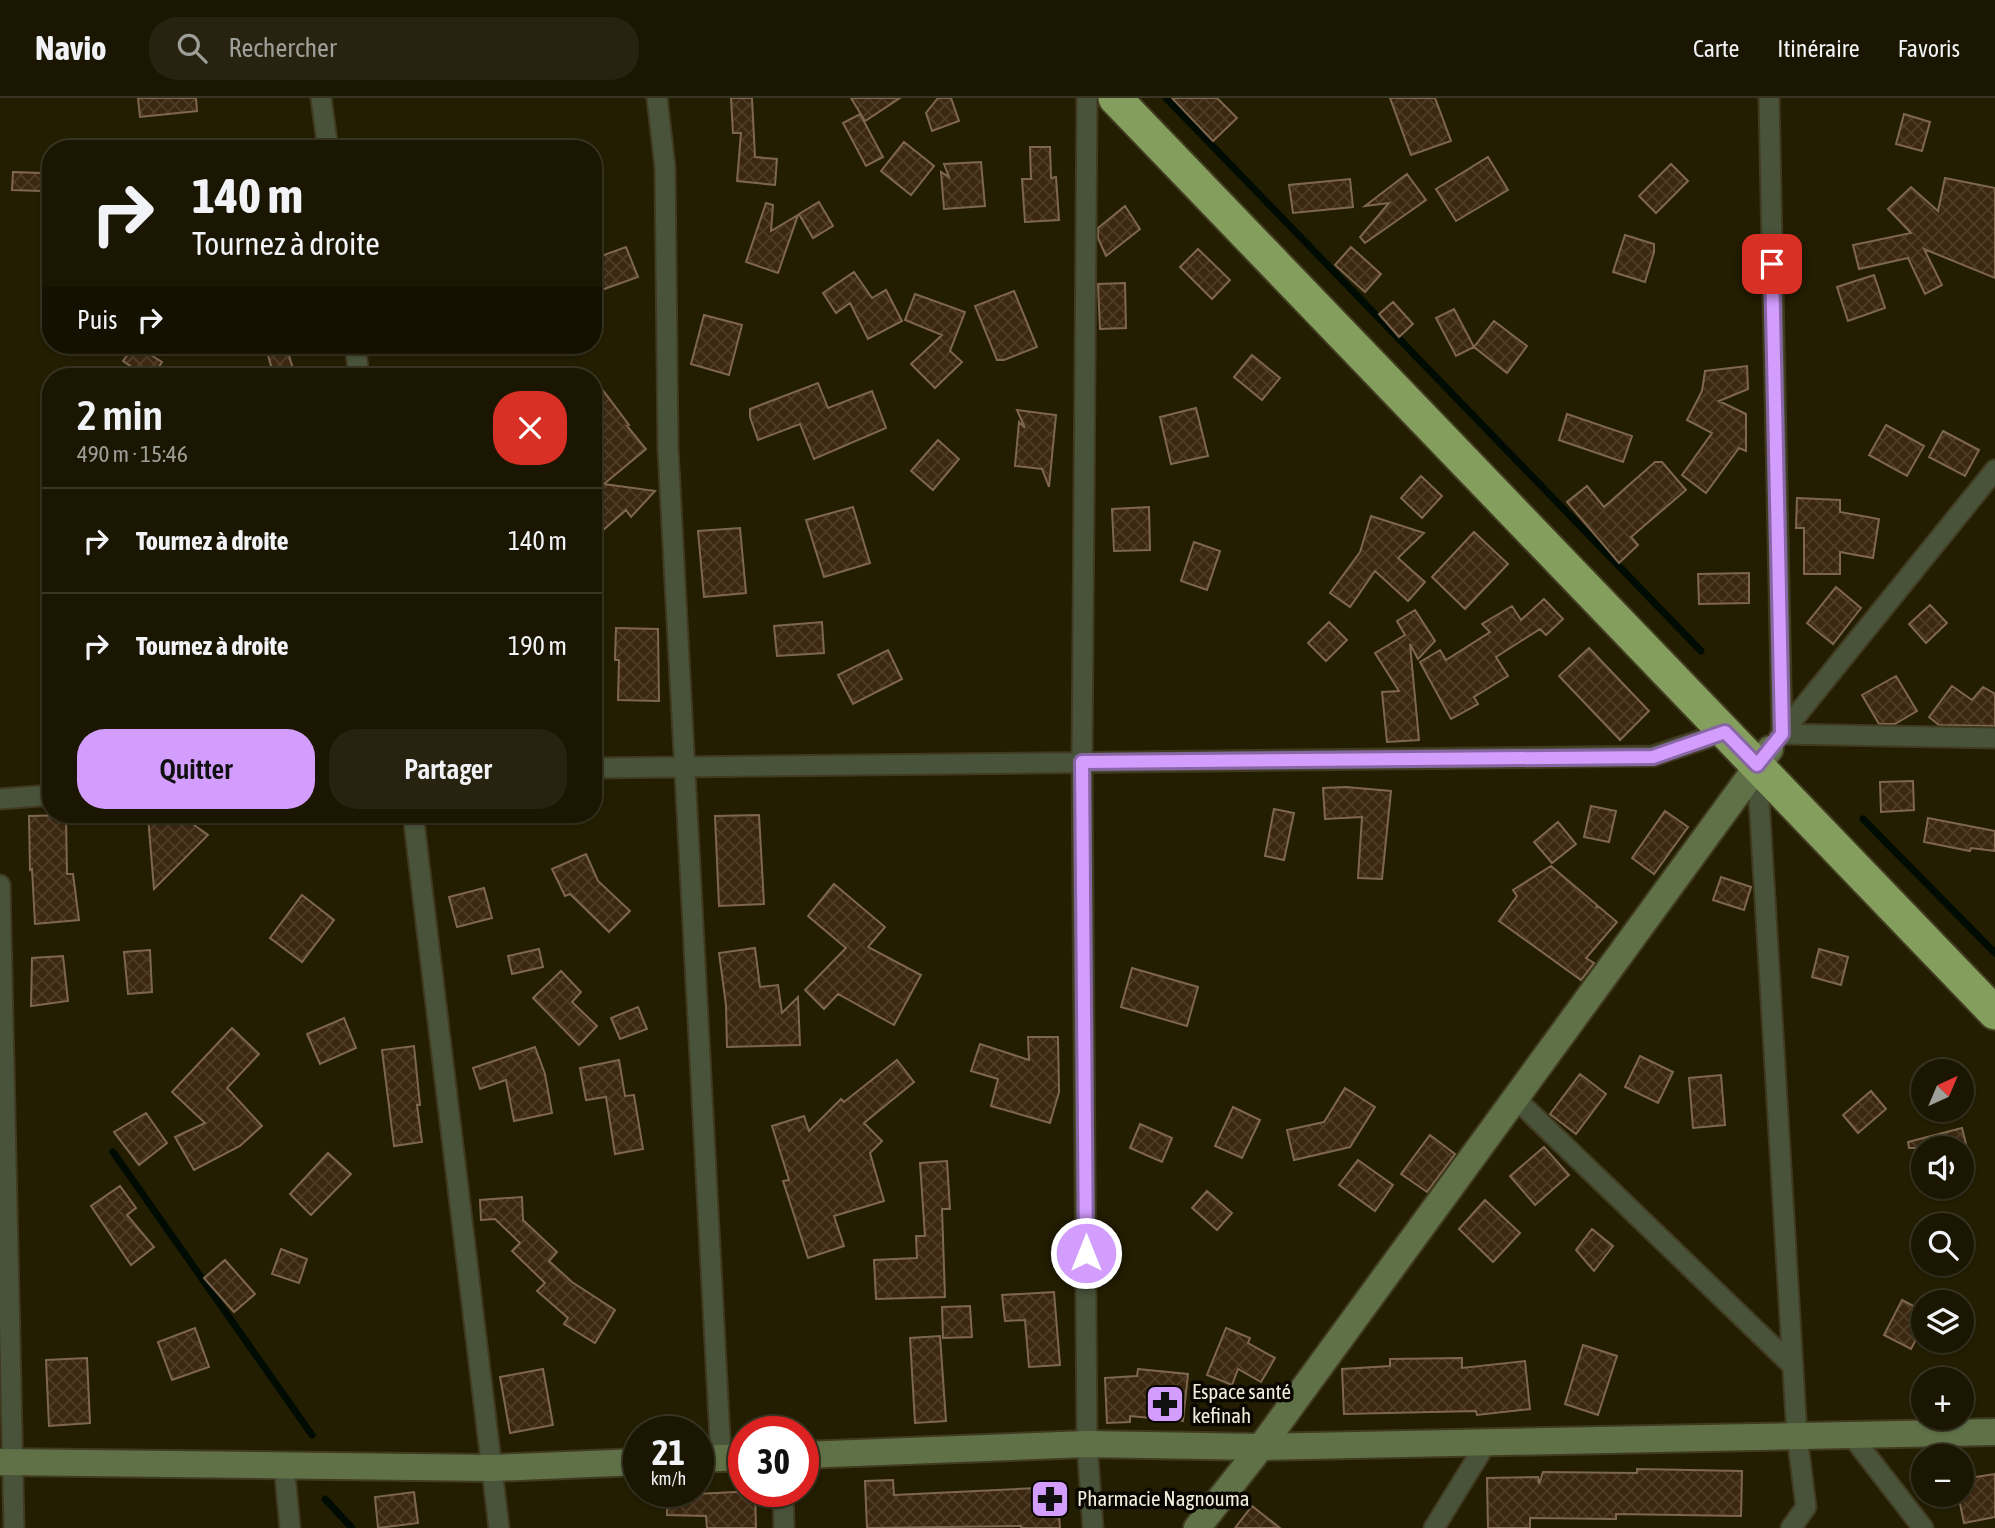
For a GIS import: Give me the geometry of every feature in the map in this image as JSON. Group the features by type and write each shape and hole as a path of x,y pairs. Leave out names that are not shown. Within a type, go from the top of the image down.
{"highway":[{"path":"1115,98 1725,732 1770,749 1995,1013"},
{"path":"1143,98 1995,984"}],"street":[{"path":"321,98 327,140"},
{"path":"657,98 665,167 668,449 721,1458"},
{"path":"1087,98 1082,762 1087,1444 1093,1528"},
{"path":"1769,98 1770,749 1793,1366 1797,1436 1806,1507 1791,1528"},
{"path":"1197,1528 1261,1447 1770,749 1995,470"},
{"path":"602,768 1653,757 1725,732"},
{"path":"1770,749 1995,738"},
{"path":"0,799 42,796"},
{"path":"414,823 499,1528"},
{"path":"0,885 7,1462 14,1528"},
{"path":"1515,1098 1793,1366"},
{"path":"819,1454 1087,1444 1261,1447 1995,1432"},
{"path":"1851,1435 1923,1528"},
{"path":"1434,1528 1487,1442"},
{"path":"7,1462 493,1468 623,1463"},
{"path":"284,1465 290,1528"},
{"path":"783,1507 784,1528"}],"building":[{"path":"138,98 196,98 197,111 140,117"},
{"path":"731,98 752,98 755,157 777,159 775,185 737,181 741,133 733,133"},
{"path":"851,98 900,98 865,121"},
{"path":"938,98 951,98 959,121 932,131 926,113"},
{"path":"1172,98 1217,98 1237,118 1213,141"},
{"path":"1390,98 1435,98 1451,141 1411,155"},
{"path":"860,114 883,157 866,166 843,123"},
{"path":"1904,114 1930,122 1922,151 1896,144"},
{"path":"904,142 934,166 911,195 881,171"},
{"path":"1030,147 1050,147 1051,178 1056,177 1059,220 1025,222 1022,179 1031,179"},
{"path":"1488,157 1508,190 1456,221 1436,189"},
{"path":"981,162 985,206 944,209 941,172 949,177 944,164"},
{"path":"1671,164 1688,181 1656,213 1639,196"},
{"path":"13,172 42,173 41,191 12,190"},
{"path":"1407,174 1426,200 1365,243 1360,237 1389,203 1365,206"},
{"path":"1945,178 1995,188 1995,278 1924,249 1942,285 1925,294 1908,258 1859,269 1853,245 1911,233 1888,209 1911,187 1938,211"},
{"path":"1350,179 1353,207 1293,213 1289,185"},
{"path":"819,202 833,226 813,238 799,214"},
{"path":"766,203 773,205 771,231 798,215 778,273 746,262"},
{"path":"1125,206 1140,229 1106,256 1098,238 1098,228"},
{"path":"1625,235 1654,244 1645,282 1613,272"},
{"path":"626,247 638,277 602,290 602,256"},
{"path":"1351,247 1381,274 1365,292 1335,265"},
{"path":"1198,249 1230,280 1212,299 1180,267"},
{"path":"854,272 872,298 886,290 902,321 868,339 850,303 836,313 823,293"},
{"path":"1874,275 1885,308 1848,321 1837,287"},
{"path":"1125,283 1126,328 1100,329 1098,284"},
{"path":"1014,291 1037,347 1004,360 997,360 975,306"},
{"path":"915,294 965,312 950,351 962,362 935,388 911,364 942,335 905,320"},
{"path":"1393,302 1413,324 1399,337 1379,314"},
{"path":"1454,309 1474,347 1456,356 1436,318"},
{"path":"704,315 742,325 729,375 691,364"},
{"path":"1494,321 1527,346 1507,373 1474,347"},
{"path":"128,354 149,354 162,362 158,368 133,368 123,361"},
{"path":"268,354 289,354 293,368 272,368"},
{"path":"1252,355 1280,378 1262,400 1234,377"},
{"path":"1747,366 1748,389 1719,401 1746,414 1746,451 1739,448 1706,493 1682,475 1712,433 1687,420 1702,391 1705,371"},
{"path":"818,383 828,408 872,391 886,428 814,459 800,424 758,440 750,409"},
{"path":"602,389 646,449 604,484 655,491 631,517 626,510 602,531"},
{"path":"1196,408 1208,456 1171,464 1160,417"},
{"path":"1017,410 1056,415 1049,487 1042,469 1015,466 1019,422 1025,428"},
{"path":"1567,414 1632,436 1623,462 1559,440"},
{"path":"1886,425 1924,446 1907,476 1869,455"},
{"path":"1943,431 1979,450 1965,476 1929,457"},
{"path":"938,440 959,459 933,490 911,471"},
{"path":"1655,462 1662,462 1686,490 1631,537 1638,545 1619,563 1567,502 1587,486 1604,507"},
{"path":"1421,476 1442,496 1422,518 1401,498"},
{"path":"1797,498 1840,500 1840,512 1879,519 1873,558 1840,552 1840,574 1804,574 1804,528 1796,528"},
{"path":"853,507 870,563 824,577 806,520"},
{"path":"1149,507 1150,550 1114,551 1112,509"},
{"path":"1371,516 1424,533 1398,558 1425,582 1408,601 1375,571 1350,607 1330,593 1360,552"},
{"path":"740,528 746,593 704,597 698,531"},
{"path":"1474,532 1508,564 1465,609 1432,577"},
{"path":"1194,542 1220,551 1207,590 1181,581"},
{"path":"1749,573 1749,603 1699,604 1698,574"},
{"path":"1836,587 1861,608 1833,644 1807,623"},
{"path":"1544,599 1563,619 1546,635 1540,629 1496,657 1508,676 1474,697 1478,704 1451,719 1420,662 1440,650 1446,660 1490,632 1482,624 1512,606 1521,620"},
{"path":"1930,605 1947,623 1926,643 1909,624"},
{"path":"1415,610 1435,641 1418,659 1410,644 1419,740 1387,742 1382,692 1399,691 1375,653 1405,635 1397,621"},
{"path":"822,622 824,653 777,656 774,626"},
{"path":"1329,622 1347,640 1326,661 1308,643"},
{"path":"616,628 658,629 659,701 618,700 619,660 615,660"},
{"path":"1589,648 1649,711 1620,740 1559,676"},
{"path":"888,650 902,679 853,704 838,675"},
{"path":"1896,676 1917,711 1895,724 1879,724 1862,695"},
{"path":"1952,686 1972,700 1983,687 1995,694 1995,726 1939,725 1929,717"},
{"path":"1913,781 1914,810 1881,812 1880,782"},
{"path":"1323,788 1391,791 1382,879 1358,878 1362,817 1325,819"},
{"path":"1591,806 1616,811 1609,842 1584,837"},
{"path":"1274,809 1294,813 1284,860 1265,856"},
{"path":"1665,811 1688,827 1654,874 1632,858"},
{"path":"759,815 764,904 719,906 715,816"},
{"path":"29,816 42,816 42,823 66,823 67,874 73,874 79,920 35,924"},
{"path":"1928,818 1995,831 1995,851 1971,848 1970,851 1924,842"},
{"path":"1558,822 1576,844 1552,863 1534,842"},
{"path":"148,823 191,823 208,835 154,889"},
{"path":"586,854 598,881 630,911 609,932 570,894 565,896 552,869"},
{"path":"1551,866 1597,905 1596,908 1598,906 1617,922 1586,958 1594,963 1581,980 1499,921 1517,896 1513,890"},
{"path":"1721,877 1751,887 1744,910 1713,900"},
{"path":"834,884 885,927 868,947 921,975 894,1025 838,994 824,1009 805,990 846,948 808,916"},
{"path":"484,888 492,918 457,927 449,897"},
{"path":"302,895 334,920 302,962 270,938"},
{"path":"755,948 760,987 778,985 782,1013 798,997 800,1045 727,1047 726,1005 719,953"},
{"path":"539,949 543,967 512,974 508,956"},
{"path":"1819,949 1848,957 1841,985 1812,977"},
{"path":"150,950 152,992 128,994 124,952"},
{"path":"63,956 68,1001 31,1006 32,958"},
{"path":"1132,968 1198,987 1187,1026 1121,1007"},
{"path":"561,971 581,992 572,1002 597,1026 579,1045 533,998"},
{"path":"638,1007 647,1029 620,1039 611,1018"},
{"path":"344,1018 356,1048 320,1064 307,1034"},
{"path":"232,1028 259,1054 227,1088 262,1126 240,1146 194,1170 175,1137 205,1123 172,1092"},
{"path":"1028,1037 1058,1037 1059,1092 1050,1123 991,1106 998,1079 971,1071 980,1044 1029,1060"},
{"path":"414,1046 422,1142 394,1146 382,1050"},
{"path":"535,1047 545,1074 552,1113 514,1121 506,1080 480,1089 473,1068"},
{"path":"1640,1056 1673,1072 1658,1103 1625,1087"},
{"path":"619,1060 625,1096 634,1095 643,1149 615,1154 606,1097 586,1100 580,1068"},
{"path":"897,1060 914,1082 864,1123 882,1141 870,1153 884,1201 834,1216 844,1246 808,1258 783,1181 789,1180 772,1126 804,1116 809,1131 841,1099 844,1102"},
{"path":"1580,1074 1606,1094 1576,1134 1550,1114"},
{"path":"1721,1075 1725,1125 1693,1128 1689,1078"},
{"path":"1345,1088 1375,1107 1350,1147 1294,1160 1287,1130 1324,1122"},
{"path":"1871,1091 1886,1109 1858,1133 1843,1115"},
{"path":"1233,1107 1260,1120 1242,1158 1215,1146"},
{"path":"146,1113 167,1143 139,1165 114,1132"},
{"path":"1140,1124 1172,1138 1162,1162 1130,1148"},
{"path":"1962,1128 1964,1136 1931,1136"},
{"path":"1430,1135 1455,1154 1427,1192 1401,1174"},
{"path":"1544,1147 1569,1175 1535,1205 1510,1176"},
{"path":"328,1153 351,1174 311,1215 290,1194"},
{"path":"1358,1160 1393,1185 1375,1211 1339,1185"},
{"path":"947,1161 950,1209 942,1209 945,1297 876,1299 874,1260 917,1258 916,1236 925,1236 920,1163"},
{"path":"120,1186 136,1208 127,1215 154,1247 131,1265 91,1206"},
{"path":"1207,1191 1232,1213 1217,1230 1192,1208"},
{"path":"522,1197 523,1220 557,1252 549,1261 572,1282 615,1310 595,1343 564,1324 568,1318 537,1291 545,1283 512,1251 520,1243 495,1219 481,1220 480,1200"},
{"path":"1485,1200 1520,1233 1493,1262 1459,1229"},
{"path":"1592,1229 1613,1246 1594,1271 1576,1250"},
{"path":"281,1249 307,1259 299,1283 272,1274"},
{"path":"225,1260 255,1294 234,1312 204,1278"},
{"path":"1054,1292 1060,1365 1029,1367 1025,1320 1005,1321 1002,1295"},
{"path":"1902,1300 1911,1305 1911,1349 1884,1335"},
{"path":"970,1306 972,1337 943,1338 942,1307"},
{"path":"195,1328 209,1367 172,1380 158,1342"},
{"path":"1226,1328 1250,1338 1248,1343 1275,1358 1261,1382 1238,1369 1232,1385 1207,1375"},
{"path":"940,1336 946,1421 915,1423 910,1338"},
{"path":"1583,1345 1617,1356 1598,1415 1565,1404"},
{"path":"87,1358 90,1423 49,1426 46,1360"},
{"path":"1462,1358 1462,1368 1525,1361 1530,1409 1477,1415 1476,1411 1344,1414 1342,1369 1390,1366 1390,1359"},
{"path":"543,1369 553,1425 510,1433 500,1377"},
{"path":"1138,1369 1188,1374 1183,1421 1130,1416 1130,1422 1107,1423 1105,1378 1137,1376"},
{"path":"1637,1469 1742,1471 1741,1516 1616,1514 1616,1519 1530,1518 1530,1528 1488,1528 1487,1478 1538,1477 1539,1484 1543,1472 1637,1473"},
{"path":"1995,1474 1995,1517 1964,1523 1961,1507 1974,1507 1974,1477"},
{"path":"893,1480 894,1495 1057,1487 1060,1528 867,1528 865,1481"},
{"path":"414,1492 418,1523 378,1528 375,1497"},
{"path":"728,1492 728,1507 755,1507 756,1528 707,1528 706,1516 667,1515 667,1507 714,1507 714,1493"},
{"path":"1252,1506 1280,1528 1235,1528"}],"waterway":[{"path":"1166,98 1701,651"},
{"path":"1863,819 1995,953"},
{"path":"113,1152 312,1435"},
{"path":"325,1499 352,1528"}],"place":[{"name":"Espace santé kefinah","path":"1165,1404"},
{"name":"Pharmacie Nagnouma","path":"1050,1499"}],"route":[{"path":"1086,1253 1082,762 1653,757 1725,732 1757,765 1782,734 1772,264"}]}
